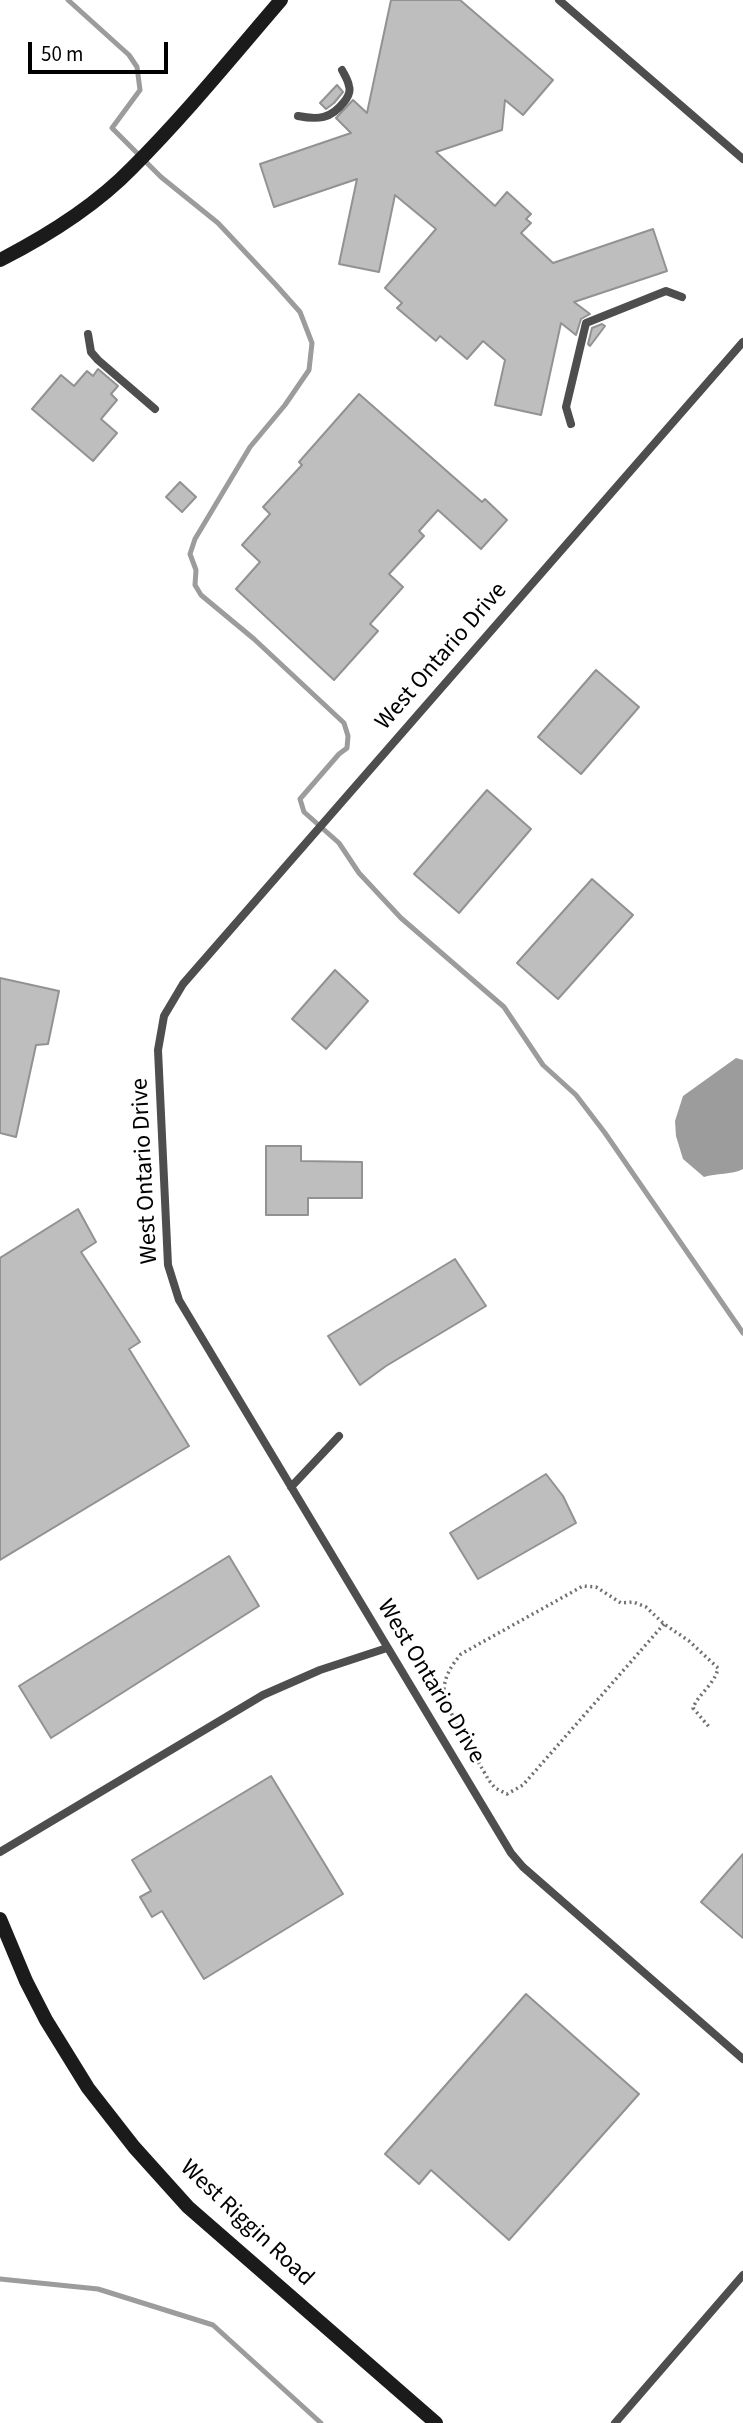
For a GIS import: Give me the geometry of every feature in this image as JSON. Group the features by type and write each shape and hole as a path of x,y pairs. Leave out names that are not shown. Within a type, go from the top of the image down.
{"street":[{"path":"0,260 58,226 132,169 281,0"},
{"name":"West Riggin Road","path":"0,1919 46,2020 88,2088 134,2147 188,2207 436,2423"}],"lane":[{"path":"559,0 743,159"},
{"path":"298,116 315,119 327,117 338,110 349,96 349,85 342,70"},
{"path":"570,424 566,407 586,323 666,291 682,297"},
{"path":"88,334 91,352 98,360 155,409"},
{"name":"West Ontario Drive","path":"743,342 183,984 164,1016 158,1050 168,1265 179,1300 498,1833 523,1867 743,2059"},
{"path":"291,1486 339,1436"},
{"path":"0,1852 263,1695 320,1670 387,1648"},
{"path":"615,2423 743,2275"}],"path":[{"path":"664,1624 523,1785 507,1794 495,1787 459,1726 444,1692 451,1666 461,1654 583,1586 596,1587 621,1603 633,1602 646,1607 718,1668 716,1677 697,1698 693,1708 710,1728"}],"shaded area":[{"path":"736,1058 743,1060 743,1169 704,1177 683,1159 676,1136 675,1121 683,1096"}],"building":[{"path":"391,0 460,0 553,80 523,115 505,100 502,130 436,152 495,206 507,192 531,214 526,219 531,223 521,233 553,263 653,229 667,271 574,302 590,314 581,319 576,335 561,323 541,415 495,405 505,360 483,341 467,359 440,336 436,341 397,308 402,303 385,288 436,229 395,195 379,272 339,264 357,179 274,207 260,164 351,133 336,118 353,100 367,113"},
{"path":"337,85 343,92 326,109 320,103"},
{"path":"602,324 605,326 590,346 588,344 592,328"},
{"path":"98,369 118,386 111,394 117,400 101,419 117,433 93,461 32,409 61,375 74,386 87,371 93,376"},
{"path":"359,394 482,502 485,499 507,520 481,549 438,510 419,531 424,536 389,574 403,587 370,624 378,631 334,680 236,589 260,562 242,545 270,514 263,507 302,465 299,462"},
{"path":"180,482 196,497 182,512 166,497"},
{"path":"596,670 639,707 581,774 538,737"},
{"path":"487,790 531,829 459,913 414,874"},
{"path":"592,879 633,915 558,999 517,963"},
{"path":"335,970 368,1001 326,1049 292,1019"},
{"path":"0,978 59,991 48,1044 36,1045 16,1137 0,1133"},
{"path":"266,1146 301,1146 301,1161 362,1162 362,1198 308,1198 308,1215 266,1215"},
{"path":"78,1209 96,1242 81,1252 140,1342 129,1349 189,1446 0,1560 0,1258"},
{"path":"455,1259 486,1306 386,1366 360,1385 328,1336"},
{"path":"546,1474 563,1496 576,1523 478,1579 450,1533"},
{"path":"229,1556 259,1606 51,1738 19,1686"},
{"path":"271,1776 343,1894 204,1979 162,1911 152,1917 140,1897 151,1891 132,1860"},
{"path":"743,1854 743,1938 701,1902"},
{"path":"526,1994 639,2094 509,2240 431,2170 419,2184 385,2154"}],"waterway":[{"path":"68,0 129,55 137,67 140,90 112,128 161,177 218,223 276,285 300,312 312,343 309,370 285,405 250,447 195,539 190,554 196,570 195,585 201,595 254,639 344,723 348,736 347,748 300,799 304,812 339,843 359,873 401,918 504,1007 543,1065 576,1095 605,1133 743,1333"},
{"path":"0,2279 98,2289 213,2325 321,2423"}]}
